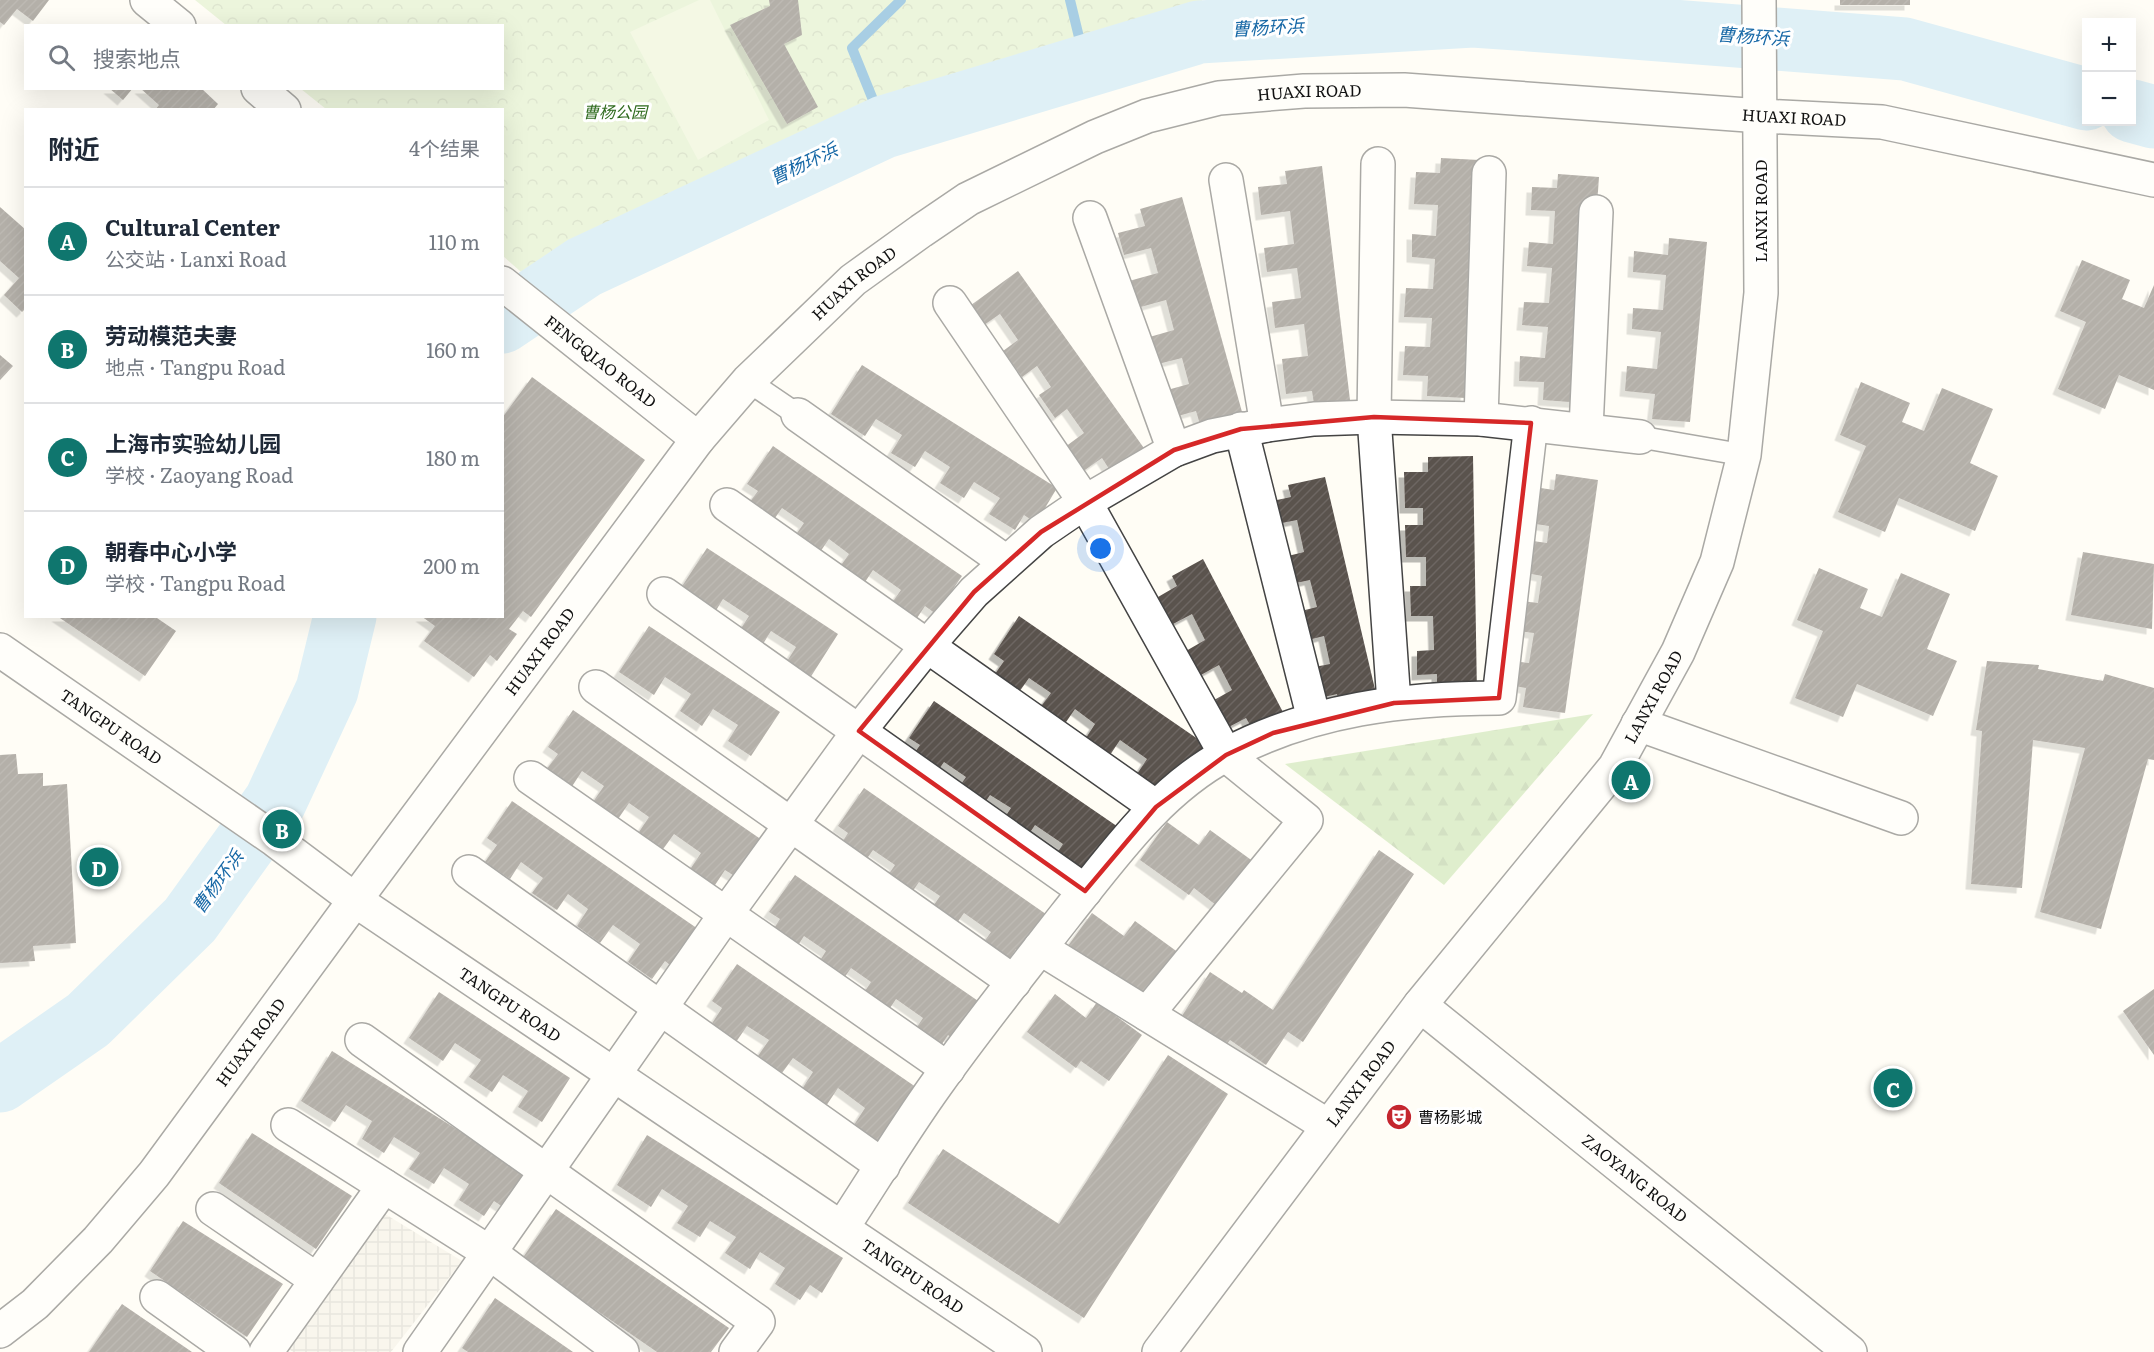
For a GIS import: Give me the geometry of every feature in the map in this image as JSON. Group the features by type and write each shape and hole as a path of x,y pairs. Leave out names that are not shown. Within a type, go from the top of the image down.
{"street":[{"path":"147,0 177,24"},
{"name":"LANXI ROAD","path":"1159,1352 1420,1005 1615,767 1678,652 1717,562 1744,455 1761,293 1759,0"},
{"path":"260,90 282,108"},
{"name":"HUAXI ROAD","path":"0,1331 35,1304 99,1240 154,1174 698,439 748,381 853,280 968,200 1095,137 1148,116 1219,98 1304,91 1404,90 1761,116 1882,122 2154,180"},
{"path":"1378,164 1374,417 1394,703"},
{"path":"1481,419 1489,173"},
{"path":"1226,180 1254,427 1314,719"},
{"path":"1586,429 1596,212"},
{"path":"1090,218 1174,450"},
{"name":"FENGQIAO ROAD","path":"505,285 698,439"},
{"path":"950,303 1085,501 1226,755 1306,820 1147,1014"},
{"path":"798,416 1006,562"},
{"path":"423,1351 726,914 859,731 974,592 1041,532 1085,501 1174,450 1212,436 1254,427 1314,419 1374,417 1481,419 1586,429 1640,437"},
{"path":"842,1228 948,1069 1040,948 1156,807 1182,785 1226,755 1273,733 1314,719 1394,703 1449,698 1499,698 1532,423"},
{"path":"727,505 1156,807"},
{"path":"664,594 1085,891"},
{"name":"TANGPU ROAD","path":"0,650 276,840 355,900 1025,1352"},
{"path":"596,687 1014,982"},
{"path":"1638,724 1901,818"},
{"path":"531,777 948,1069"},
{"path":"469,872 882,1166"},
{"path":"1040,948 1328,1126"},
{"name":"ZAOYANG ROAD","path":"1420,1005 1850,1352"},
{"path":"362,1040 758,1322 736,1352"},
{"path":"288,1125 490,1253 622,1352"},
{"path":"266,1352 384,1186"},
{"path":"213,1209 317,1280"},
{"path":"157,1297 234,1352"}],"lane":[{"path":"748,381 798,416"},
{"path":"1640,437 1744,455"}],"highlighted area":[{"path":"1374,417 1531,423 1499,698 1394,703 1273,733 1226,755 1156,807 1085,891 859,731 974,592 1041,532 1174,450 1241,429"}],"green space":[{"name":"曹杨公园","path":"195,0 1202,0 795,150 528,278 504,257 504,108 325,108 302,90 504,90 504,24 225,24"},
{"path":"699,0 710,0 769,120 698,160 630,32"},
{"path":"1593,714 1444,885 1285,764"}],"shaded area":[{"path":"385,1214 462,1261 391,1352 293,1352 286,1347"}],"building":[{"path":"0,0 49,0 33,21 17,9 4,25 0,22"},
{"path":"769,0 798,0 802,35 784,44 818,107 787,124 730,25 770,6"},
{"path":"1840,0 1910,0 1910,5 1840,5"},
{"path":"111,90 131,90 123,100"},
{"path":"142,90 203,90 218,104 215,108 157,108 159,105"},
{"path":"1441,158 1479,160 1466,398 1427,396 1428,376 1403,375 1405,346 1430,347 1432,318 1404,317 1406,288 1433,289 1435,259 1412,257 1412,234 1436,236 1438,205 1414,204 1416,172 1440,173"},
{"path":"1322,166 1350,400 1314,404 1312,391 1286,394 1282,359 1308,356 1304,324 1275,328 1272,302 1301,298 1297,268 1267,272 1264,248 1294,244 1290,211 1261,215 1258,187 1287,184 1285,171"},
{"path":"1558,174 1599,177 1583,403 1543,400 1544,382 1519,381 1520,356 1545,358 1548,327 1522,325 1524,302 1549,303 1552,268 1527,266 1529,242 1553,244 1555,211 1531,210 1532,187 1557,188"},
{"path":"1182,197 1244,419 1202,431 1196,411 1167,419 1160,392 1189,384 1182,358 1154,365 1146,338 1174,330 1166,300 1137,308 1129,281 1158,273 1151,248 1124,255 1118,233 1145,226 1140,209"},
{"path":"0,207 24,228 24,310 22,312 4,295 19,278 0,261"},
{"path":"1669,238 1707,242 1690,422 1652,419 1655,394 1625,391 1627,366 1657,369 1661,332 1632,329 1633,308 1663,310 1666,275 1633,272 1634,251 1668,255"},
{"path":"2082,260 2130,280 2122,299 2144,308 2154,285 2154,390 2119,375 2105,409 2058,389 2086,322 2060,311"},
{"path":"1018,271 1146,451 1113,475 1102,458 1082,472 1065,447 1084,433 1067,409 1055,418 1039,395 1051,387 1037,366 1022,377 1003,351 1018,340 1000,314 981,327 967,308"},
{"path":"0,355 13,366 0,380"},
{"path":"862,365 1057,488 1036,523 1024,515 1015,530 989,514 1000,498 974,482 964,498 940,483 950,467 925,451 915,467 891,453 902,435 876,419 865,436 831,414"},
{"path":"532,377 645,460 531,617 523,611 509,629 517,634 497,661 490,655 474,677 424,641 435,626 424,618 504,618 504,415"},
{"path":"1861,382 1910,403 1902,422 1924,431 1942,388 1993,409 1970,463 1998,476 1975,531 1899,498 1885,532 1838,512 1866,446 1840,435"},
{"path":"773,446 962,576 936,614 925,606 913,624 889,607 901,590 873,570 861,588 837,571 849,554 829,539 818,555 793,539 804,523 782,508 770,525 746,507 758,491 747,484"},
{"path":"1473,456 1477,694 1437,694 1437,674 1417,675 1417,651 1434,650 1433,616 1411,616 1410,586 1426,586 1426,557 1406,557 1405,525 1423,525 1423,508 1405,508 1404,472 1428,472 1428,457"},
{"path":"1556,474 1598,480 1565,713 1523,707 1526,688 1509,685 1512,661 1529,663 1534,633 1511,630 1515,600 1538,603 1542,576 1521,572 1526,540 1547,543 1549,526 1529,523 1534,487 1554,490"},
{"path":"1325,477 1378,702 1341,711 1337,694 1312,700 1304,669 1330,664 1324,636 1300,642 1293,613 1317,607 1310,580 1286,585 1280,558 1304,552 1297,520 1272,525 1267,502 1291,497 1288,485"},
{"path":"707,548 838,634 810,678 786,663 796,647 771,631 761,647 738,633 749,616 723,599 712,617 677,594"},
{"path":"2083,552 2154,564 2152,629 2071,615"},
{"path":"1203,559 1285,716 1254,732 1246,718 1221,731 1207,704 1232,690 1219,665 1199,676 1186,651 1205,640 1192,614 1173,624 1158,597 1177,586 1172,576"},
{"path":"1819,568 1868,589 1860,608 1882,617 1901,573 1950,594 1927,649 1957,661 1933,716 1857,684 1843,717 1795,698 1823,631 1797,620"},
{"path":"1019,616 1208,746 1160,794 1135,777 1147,759 1120,740 1108,758 1084,741 1095,724 1075,709 1064,725 1039,709 1051,693 1029,678 1017,695 993,677 1004,661 994,654"},
{"path":"60,618 157,618 176,631 145,676"},
{"path":"649,626 780,712 751,756 728,741 738,725 713,709 702,726 680,711 691,694 665,677 654,695 619,672"},
{"path":"1987,661 2039,665 2038,669 2103,681 2105,674 2154,688 2154,760 2148,759 2101,929 2040,912 2085,748 2033,740 2022,888 1971,884 1982,731 1976,730"},
{"path":"934,701 1124,831 1075,879 1051,862 1063,844 1035,825 1023,843 999,826 1011,808 990,795 980,810 955,793 966,777 944,762 932,779 908,762 920,745 909,738"},
{"path":"573,710 762,840 736,877 725,870 713,888 689,871 701,853 674,834 661,852 637,835 649,817 629,803 618,819 593,802 604,786 582,771 571,788 546,770 558,754 548,747"},
{"path":"16,754 18,774 43,773 43,786 67,784 76,943 33,946 35,961 0,963 0,755"},
{"path":"864,788 1053,919 1027,956 1016,949 1004,967 979,949 991,932 964,913 952,930 928,914 940,896 919,882 908,898 884,881 895,865 873,850 861,867 837,850 848,833 838,826"},
{"path":"512,801 701,931 675,969 665,961 652,979 628,962 640,944 613,925 600,943 577,926 588,909 568,894 557,910 532,893 543,878 521,862 510,879 485,862 497,845 487,838"},
{"path":"1167,822 1199,845 1210,830 1254,862 1221,909 1194,888 1189,895 1140,860"},
{"path":"1379,850 1414,874 1303,1042 1288,1032 1266,1065 1230,1040 1224,1048 1180,1019 1210,972 1242,993 1244,990 1273,1010"},
{"path":"795,875 984,1005 959,1043 948,1035 936,1053 911,1036 923,1018 896,999 884,1017 859,1000 871,982 851,968 840,984 816,967 826,951 804,936 793,953 769,936 780,919 769,912"},
{"path":"1092,913 1124,936 1135,921 1179,953 1146,1000 1065,950"},
{"path":"737,964 926,1094 890,1124 878,1142 854,1125 865,1108 838,1088 826,1106 802,1089 813,1072 793,1058 782,1073 758,1056 769,1040 747,1026 736,1042 711,1025 722,1008 712,1001"},
{"path":"2154,989 2154,1055 2123,1011"},
{"path":"439,992 570,1078 542,1122 518,1107 528,1091 503,1075 492,1092 469,1077 481,1060 455,1043 443,1061 409,1038"},
{"path":"1055,994 1086,1018 1097,1002 1142,1035 1109,1081 1081,1061 1076,1068 1027,1032"},
{"path":"332,1051 528,1174 506,1209 494,1201 484,1216 459,1200 469,1184 444,1168 434,1184 409,1169 420,1153 394,1137 384,1153 362,1139 372,1121 346,1105 335,1122 301,1101"},
{"path":"1168,1055 1228,1094 1084,1318 908,1203 943,1149 1059,1224"},
{"path":"252,1133 352,1196 316,1249 219,1183"},
{"path":"647,1135 843,1258 822,1293 810,1285 800,1300 775,1284 785,1268 760,1252 750,1269 725,1253 736,1237 710,1221 700,1237 677,1223 688,1206 662,1189 651,1207 617,1185"},
{"path":"556,1209 729,1328 711,1352 657,1352 522,1259"},
{"path":"183,1221 283,1284 247,1337 150,1271"},
{"path":"495,1298 573,1352 468,1352 462,1348"},
{"path":"122,1304 192,1352 89,1352"}],"waterway":[{"path":"884,127 852,48 901,0"},
{"path":"1070,0 1086,66"},
{"name":"曹杨环浜","path":"504,321 584,267 884,127 1199,32 1473,16 1557,22 1905,49 2082,98"},
{"name":"曹杨环浜","path":"2136,112 2154,117"},
{"name":"曹杨环浜","path":"0,1081 88,1020 190,920 275,802 327,690 345,618"}],"place":[{"name":"Cultural Center","path":"1631,780"},
{"name":"劳动模范夫妻","path":"282,829"},
{"name":"朝春中心小学","path":"99,867"},
{"name":"上海市实验幼儿园","path":"1893,1088"},
{"name":"曹杨影城","path":"1399,1117"}]}
